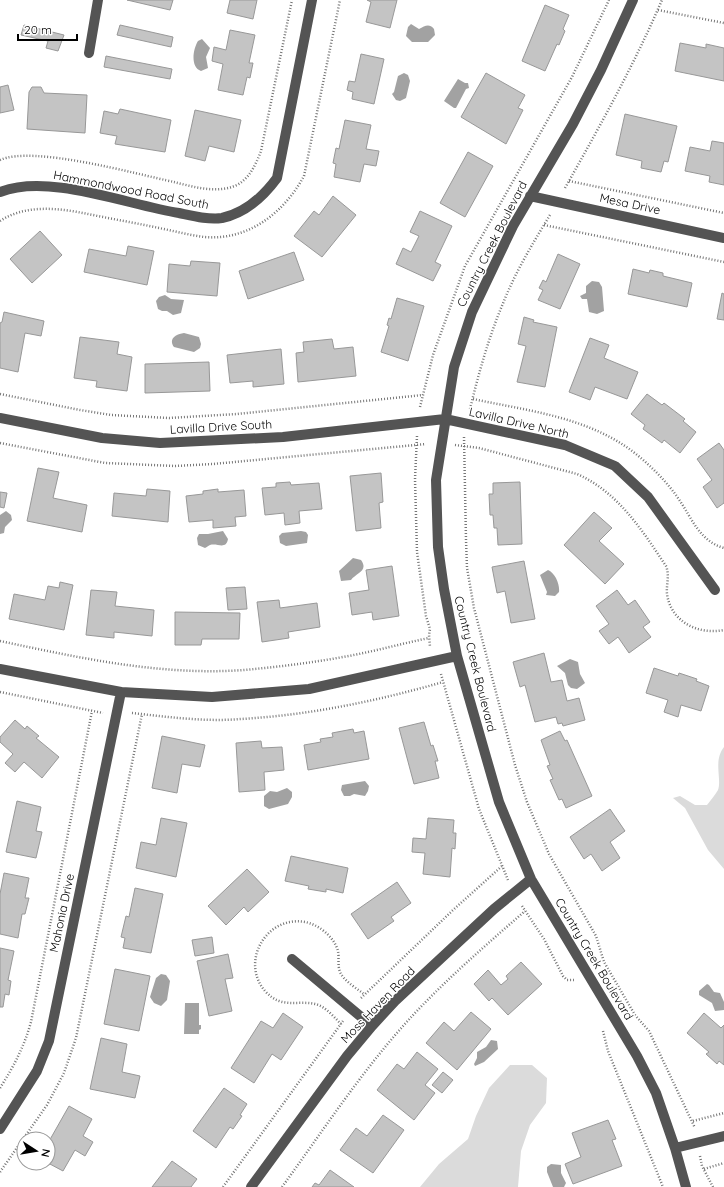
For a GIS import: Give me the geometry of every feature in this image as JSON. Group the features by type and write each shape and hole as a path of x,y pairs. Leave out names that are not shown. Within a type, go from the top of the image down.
{"street":[{"path":"89,53 98,0"},
{"name":"Hammondwood Road South","path":"0,192 31,185 82,191 152,209 210,218 222,218 244,210 265,194 277,178 312,0"},
{"name":"Country Creek Boulevard","path":"633,0 601,70 573,124 513,226 472,312 458,352 441,445 436,480 438,547 457,656 496,795 530,879 637,1056 656,1093 675,1148 686,1187"},
{"name":"Mesa Drive","path":"530,196 724,238"},
{"name":"Lavilla Drive South","path":"0,418 102,438 160,443 283,438 445,419"},
{"name":"Lavilla Drive North","path":"445,419 565,445 615,466 648,497 715,590"},
{"path":"0,668 121,692 212,697 309,689 457,656"},
{"name":"Mahonia Drive","path":"0,1129 38,1071 49,1041 121,692"},
{"name":"Moss Haven Road","path":"251,1187 347,1056 372,1026 413,985 494,909 530,879"},
{"path":"292,959 372,1026"},
{"path":"675,1148 724,1136"}],"path":[{"path":"0,160 19,157 60,158 211,190 237,185 246,178 255,167 261,151 292,0"},
{"path":"0,221 9,215 21,212 57,208 189,234 223,237 257,226 269,219 295,193 304,176 340,0"},
{"path":"574,979 567,980 563,976 544,939 525,911 515,892 479,809 441,673 430,647 430,629 426,616 417,552 416,445 418,422 423,395 435,348 465,266 572,77 609,0"},
{"path":"662,0 630,72 596,136 544,225 504,300 487,345 463,446 466,540 474,608 514,765 526,802 549,854 596,936 599,952 635,1014 649,1031 692,1121 704,1169 713,1187"},
{"path":"658,10 724,23"},
{"path":"569,181 724,213"},
{"path":"544,225 724,262"},
{"path":"0,394 111,415 169,418 237,414 423,395"},
{"path":"0,443 105,463 175,466 213,464 416,445 463,446 479,448 542,464 588,478 619,502 628,512 666,566 668,572 667,586 669,602 681,621 691,627 701,630 713,632 724,630"},
{"path":"0,642 98,662 140,667 191,670 235,670 288,665 344,657 429,638"},
{"path":"0,1088 25,1044 92,711"},
{"path":"0,1172 47,1105 64,1073 76,1038 142,714"},
{"path":"282,1187 358,1082 414,1014 438,989 525,911"},
{"path":"603,1030 608,1051 663,1187"},
{"path":"692,1121 724,1113"},
{"path":"704,1169 724,1163"}],"shaded area":[{"path":"411,24 419,29 430,26 434,29 435,35 428,42 412,42 406,36 408,27"},
{"path":"202,39 210,48 206,57 208,68 201,71 195,66 194,53 196,44"},
{"path":"404,73 408,75 410,81 406,98 400,101 396,100 392,94 394,92 398,76"},
{"path":"458,79 468,83 469,88 466,89 456,108 454,108 444,101"},
{"path":"592,281 599,282 602,287 604,311 597,314 589,312 587,299 582,299 580,296 586,293 586,286"},
{"path":"165,295 171,299 184,300 181,313 173,315 167,311 158,309 156,301 159,297"},
{"path":"184,333 199,337 201,344 200,348 194,352 174,347 172,344 172,339 178,334"},
{"path":"6,511 11,515 12,520 5,527 4,533 0,534 0,515"},
{"path":"223,531 228,539 224,545 210,545 205,548 198,545 197,538 199,534"},
{"path":"301,531 306,532 308,535 307,543 286,546 280,543 279,536 282,533"},
{"path":"353,558 361,560 364,567 363,569 351,580 341,581 339,571"},
{"path":"548,570 551,571 558,582 559,592 555,596 546,595 547,592 540,575"},
{"path":"570,659 578,662 580,674 585,683 577,689 571,688 568,685 565,673 557,666"},
{"path":"724,747 724,869 708,850 685,808 673,798 680,796 695,805 707,805 718,790 718,764"},
{"path":"365,781 369,786 365,796 354,794 344,796 341,790 342,785"},
{"path":"287,788 292,792 292,797 288,804 269,809 264,806 264,796 270,791 277,792"},
{"path":"161,974 166,975 170,981 167,1000 161,1006 154,1003 150,997 156,978"},
{"path":"707,984 714,992 720,993 724,1002 724,1010 715,1011 712,1003 699,995 699,991"},
{"path":"185,1003 199,1003 199,1025 201,1025 201,1029 199,1030 199,1034 184,1034"},
{"path":"491,1040 497,1041 498,1049 484,1062 475,1066 474,1064 477,1058 477,1052 486,1047"},
{"path":"510,1065 532,1065 547,1078 546,1103 530,1125 521,1151 518,1187 420,1187 439,1164 468,1139 476,1116 489,1088"},
{"path":"551,1164 561,1165 561,1173 566,1183 564,1187 553,1187 547,1172 547,1167"}],"building":[{"path":"127,0 173,0 170,10"},
{"path":"230,0 257,0 253,19 227,13"},
{"path":"367,0 397,0 390,28 366,22 371,2"},
{"path":"545,5 569,15 563,29 565,31 559,45 557,44 545,71 522,61"},
{"path":"24,25 64,35 58,51 46,48 48,41 21,35"},
{"path":"120,25 173,37 171,47 117,35"},
{"path":"230,30 255,35 249,63 253,63 250,78 247,77 243,95 218,90 223,64 212,61 214,47 226,50"},
{"path":"680,43 706,48 706,44 724,48 724,81 675,71"},
{"path":"361,54 384,59 374,104 352,99 353,92 347,90 349,81 355,82"},
{"path":"106,56 172,69 170,79 104,67"},
{"path":"486,73 525,95 518,108 523,110 506,144 461,117"},
{"path":"8,85 14,110 0,113 0,87"},
{"path":"32,87 41,87 44,93 87,95 85,133 27,129 29,92"},
{"path":"120,109 171,120 165,152 115,144 117,136 100,133 104,111 118,114"},
{"path":"195,110 241,120 234,152 209,146 205,161 185,156"},
{"path":"625,114 677,126 668,162 664,161 661,172 641,168 642,161 616,155"},
{"path":"345,120 371,125 366,149 379,151 376,166 364,164 360,182 334,177 336,164 333,163 336,148 339,149"},
{"path":"712,141 724,143 724,185 709,182 710,176 685,171 690,147 710,151"},
{"path":"468,152 493,166 465,217 440,203"},
{"path":"333,196 356,215 322,257 294,236 314,211 319,215"},
{"path":"420,211 452,226 435,262 441,265 433,281 396,264 403,248 411,252 419,236 410,232"},
{"path":"40,231 62,255 32,283 10,259"},
{"path":"128,246 154,251 147,285 84,272 89,249 126,256"},
{"path":"294,252 304,280 248,299 239,271"},
{"path":"558,254 580,264 560,309 538,300 543,290 539,288 543,280 546,282"},
{"path":"191,261 220,263 217,296 167,292 169,264 190,266"},
{"path":"633,269 649,273 650,270 663,273 663,276 692,283 687,307 628,294"},
{"path":"722,293 724,294 724,320 717,319"},
{"path":"397,298 424,306 408,361 381,352 389,326 387,325 389,318 391,319"},
{"path":"4,312 44,321 41,336 25,333 18,372 0,368 0,323 2,322"},
{"path":"524,317 534,320 533,322 557,327 545,387 517,382 526,346 518,344"},
{"path":"80,337 119,342 117,354 132,357 127,391 96,387 97,381 74,378"},
{"path":"590,338 609,345 604,358 638,372 627,399 595,387 590,400 569,392"},
{"path":"332,339 334,349 353,347 356,376 298,382 296,353 304,352 303,342"},
{"path":"281,349 284,384 253,387 253,381 230,383 227,355"},
{"path":"209,362 210,391 145,393 145,364"},
{"path":"647,394 662,405 664,403 685,419 683,421 696,432 680,453 664,440 662,443 643,429 645,425 631,414"},
{"path":"719,443 724,450 724,503 717,508 703,487 712,480 697,459"},
{"path":"38,468 59,472 53,498 87,505 82,532 27,521"},
{"path":"381,473 383,502 379,503 381,528 356,531 350,476"},
{"path":"290,482 291,485 319,483 322,509 299,511 300,523 285,525 284,513 265,515 262,488 276,487 276,483"},
{"path":"520,482 522,544 498,545 497,528 494,528 493,515 490,515 489,494 493,494 493,483"},
{"path":"147,489 170,491 168,522 112,516 114,493 146,496"},
{"path":"218,489 218,492 244,490 246,516 235,517 236,526 213,528 213,520 189,522 186,496 203,494 203,491"},
{"path":"0,492 7,493 4,508 0,507"},
{"path":"594,512 612,528 599,541 624,564 605,584 564,545"},
{"path":"524,561 535,619 511,623 505,591 497,593 492,567"},
{"path":"392,566 399,616 373,620 372,612 352,615 349,593 369,590 366,570"},
{"path":"60,582 73,585 64,630 9,619 14,594 45,600 48,586 59,588"},
{"path":"245,587 247,609 228,610 226,588"},
{"path":"91,590 117,592 115,606 154,610 152,636 114,632 114,638 86,635"},
{"path":"617,590 628,605 635,600 650,622 643,627 651,637 629,653 618,637 609,644 599,631 609,624 596,606"},
{"path":"279,600 280,608 317,603 320,627 288,632 289,638 262,642 257,602"},
{"path":"175,612 240,613 239,639 202,639 201,645 175,645"},
{"path":"544,653 551,682 562,680 567,701 579,698 585,720 563,726 562,723 558,724 556,717 535,722 525,685 520,687 513,662"},
{"path":"654,668 678,676 679,673 697,679 696,681 709,686 701,711 681,705 678,717 664,712 668,700 646,693"},
{"path":"15,720 25,729 27,726 39,736 36,738 59,757 42,778 24,762 15,772 5,763 13,754 0,742 0,737"},
{"path":"424,722 431,746 433,745 438,761 435,761 439,778 414,784 399,728"},
{"path":"353,729 354,733 364,731 369,759 308,770 304,745 321,742 320,739 333,737 332,733"},
{"path":"560,731 565,741 567,740 592,796 566,808 562,799 559,800 550,780 553,779 547,766 550,765 541,740"},
{"path":"162,736 205,745 200,767 182,764 177,793 152,788"},
{"path":"261,741 262,748 282,747 284,770 264,772 265,790 239,792 236,743"},
{"path":"17,801 41,807 36,831 42,832 36,858 6,852"},
{"path":"610,809 625,831 610,842 620,858 602,871 591,854 584,859 570,837"},
{"path":"161,818 187,823 176,877 136,868 141,842 156,845"},
{"path":"428,818 454,820 453,833 456,833 455,849 452,848 450,877 423,874 425,853 412,852 413,838 426,839"},
{"path":"291,856 348,868 343,893 326,889 326,892 308,889 309,886 285,881"},
{"path":"247,869 269,892 248,912 244,907 226,925 208,906"},
{"path":"4,873 29,878 25,898 29,898 25,914 22,914 18,938 0,934 0,894"},
{"path":"397,882 411,903 391,917 394,921 368,939 351,914"},
{"path":"135,888 163,894 151,953 123,948 125,938 121,937 126,916 129,917"},
{"path":"212,937 214,953 195,956 192,940"},
{"path":"0,948 14,951 8,980 11,981 9,995 5,994 3,1007 0,1007"},
{"path":"228,954 233,978 225,979 232,1011 209,1016 197,961"},
{"path":"521,962 542,984 508,1015 492,998 489,1001 474,984 488,970 501,985 508,979 506,976"},
{"path":"115,969 150,976 139,1031 104,1024"},
{"path":"471,1012 491,1029 457,1070 426,1043 444,1022 454,1031"},
{"path":"283,1013 303,1027 281,1060 272,1054 254,1083 231,1068 261,1021 273,1028"},
{"path":"704,1013 721,1028 724,1025 724,1065 719,1061 717,1064 706,1054 709,1052 687,1033"},
{"path":"101,1038 127,1044 122,1072 140,1076 135,1098 90,1089"},
{"path":"417,1052 438,1069 425,1085 435,1093 414,1120 377,1090 397,1064 404,1069"},
{"path":"443,1072 453,1080 442,1093 432,1085"},
{"path":"224,1088 247,1104 240,1115 242,1116 233,1129 230,1127 216,1148 193,1131"},
{"path":"69,1106 92,1119 83,1136 93,1142 85,1156 75,1150 63,1171 56,1167 55,1131"},
{"path":"383,1115 404,1130 373,1173 340,1150 356,1128 367,1136"},
{"path":"608,1120 616,1139 612,1140 622,1166 573,1184 565,1164 581,1157 572,1133"},
{"path":"172,1161 197,1179 191,1187 152,1187"},
{"path":"330,1170 354,1187 312,1187 315,1183 319,1185"}]}
